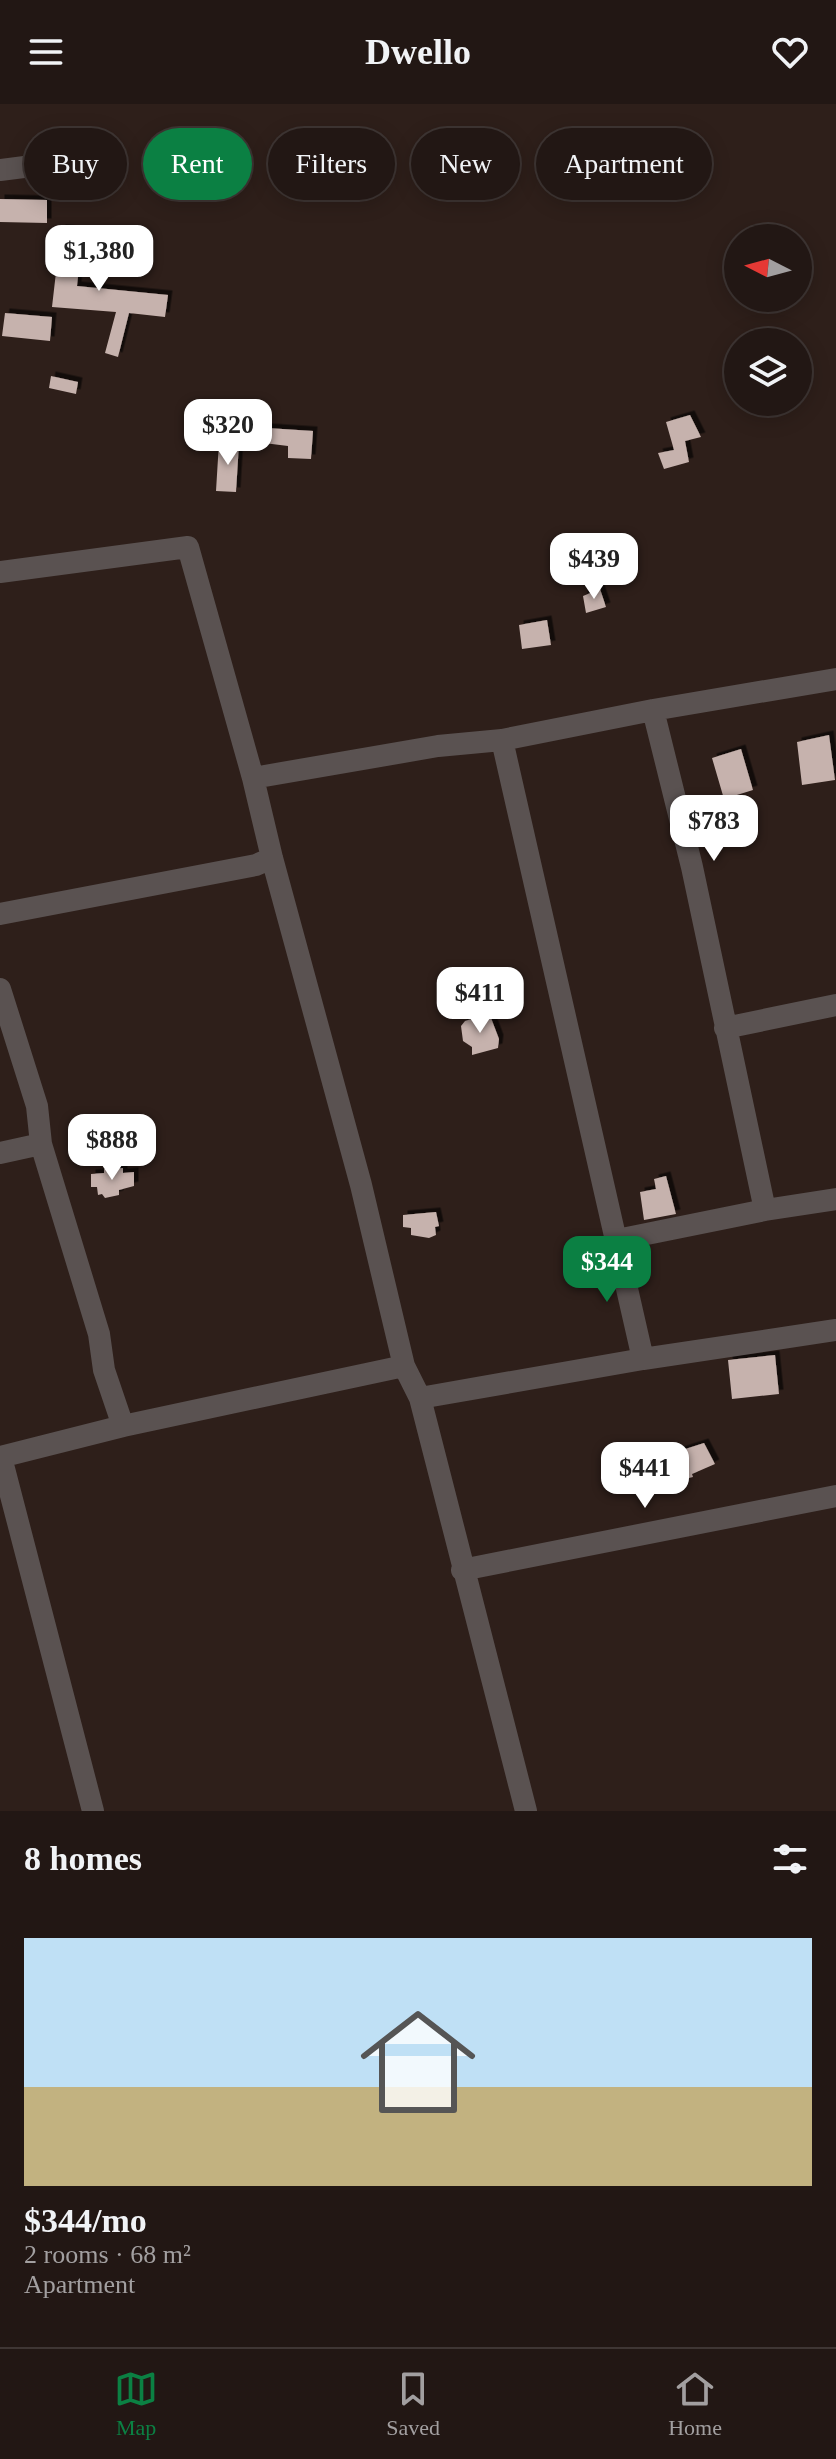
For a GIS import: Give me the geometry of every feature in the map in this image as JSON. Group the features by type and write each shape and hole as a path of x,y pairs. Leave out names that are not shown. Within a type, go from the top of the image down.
{"street":[{"path":"0,170 24,167"},
{"path":"0,572 188,547 361,1185 404,1366 420,1398 526,1811"},
{"path":"253,778 438,746 502,740 653,710 836,680"},
{"path":"653,710 692,867 765,1210"},
{"path":"502,740 643,1359"},
{"path":"0,914 256,865 272,858"},
{"path":"0,989 37,1106 41,1144 99,1334 104,1370 123,1426"},
{"path":"725,1028 836,1005"},
{"path":"0,1153 41,1144"},
{"path":"617,1240 836,1199"},
{"path":"420,1398 643,1359 836,1330"},
{"path":"93,1811 0,1457 123,1426 404,1366"},
{"path":"462,1570 836,1496"}],"building":[{"path":"0,199 47,200 47,223 0,222"},
{"path":"61,229 83,231 77,286 168,295 165,317 129,313 118,357 105,353 116,312 52,307"},
{"path":"5,313 52,317 50,341 2,336"},
{"path":"51,376 78,382 76,394 49,388"},
{"path":"690,415 701,437 685,441 689,462 664,469 658,453 674,450 666,422"},
{"path":"267,428 313,431 311,459 288,458 288,446 264,443"},
{"path":"219,442 239,443 236,492 216,491"},
{"path":"600,589 606,607 586,613 583,596"},
{"path":"547,620 551,645 522,649 519,625"},
{"path":"829,735 835,780 802,785 797,742"},
{"path":"741,749 753,790 724,799 712,758"},
{"path":"485,1015 491,1018 499,1039 498,1048 472,1055 472,1047 463,1041 461,1026 465,1021"},
{"path":"123,1168 123,1173 134,1172 134,1186 119,1190 119,1195 105,1198 102,1194 98,1195 97,1187 91,1187 91,1174 104,1173 104,1169"},
{"path":"666,1176 676,1214 644,1220 640,1192 656,1189 654,1179"},
{"path":"436,1212 439,1226 435,1227 436,1235 429,1238 411,1235 411,1228 403,1227 403,1215"},
{"path":"775,1355 779,1394 732,1399 728,1360"},
{"path":"704,1443 715,1464 681,1480 673,1453"},
{"path":"647,1456 664,1458 662,1481 656,1481 655,1491 640,1485 641,1463 646,1463"}]}
